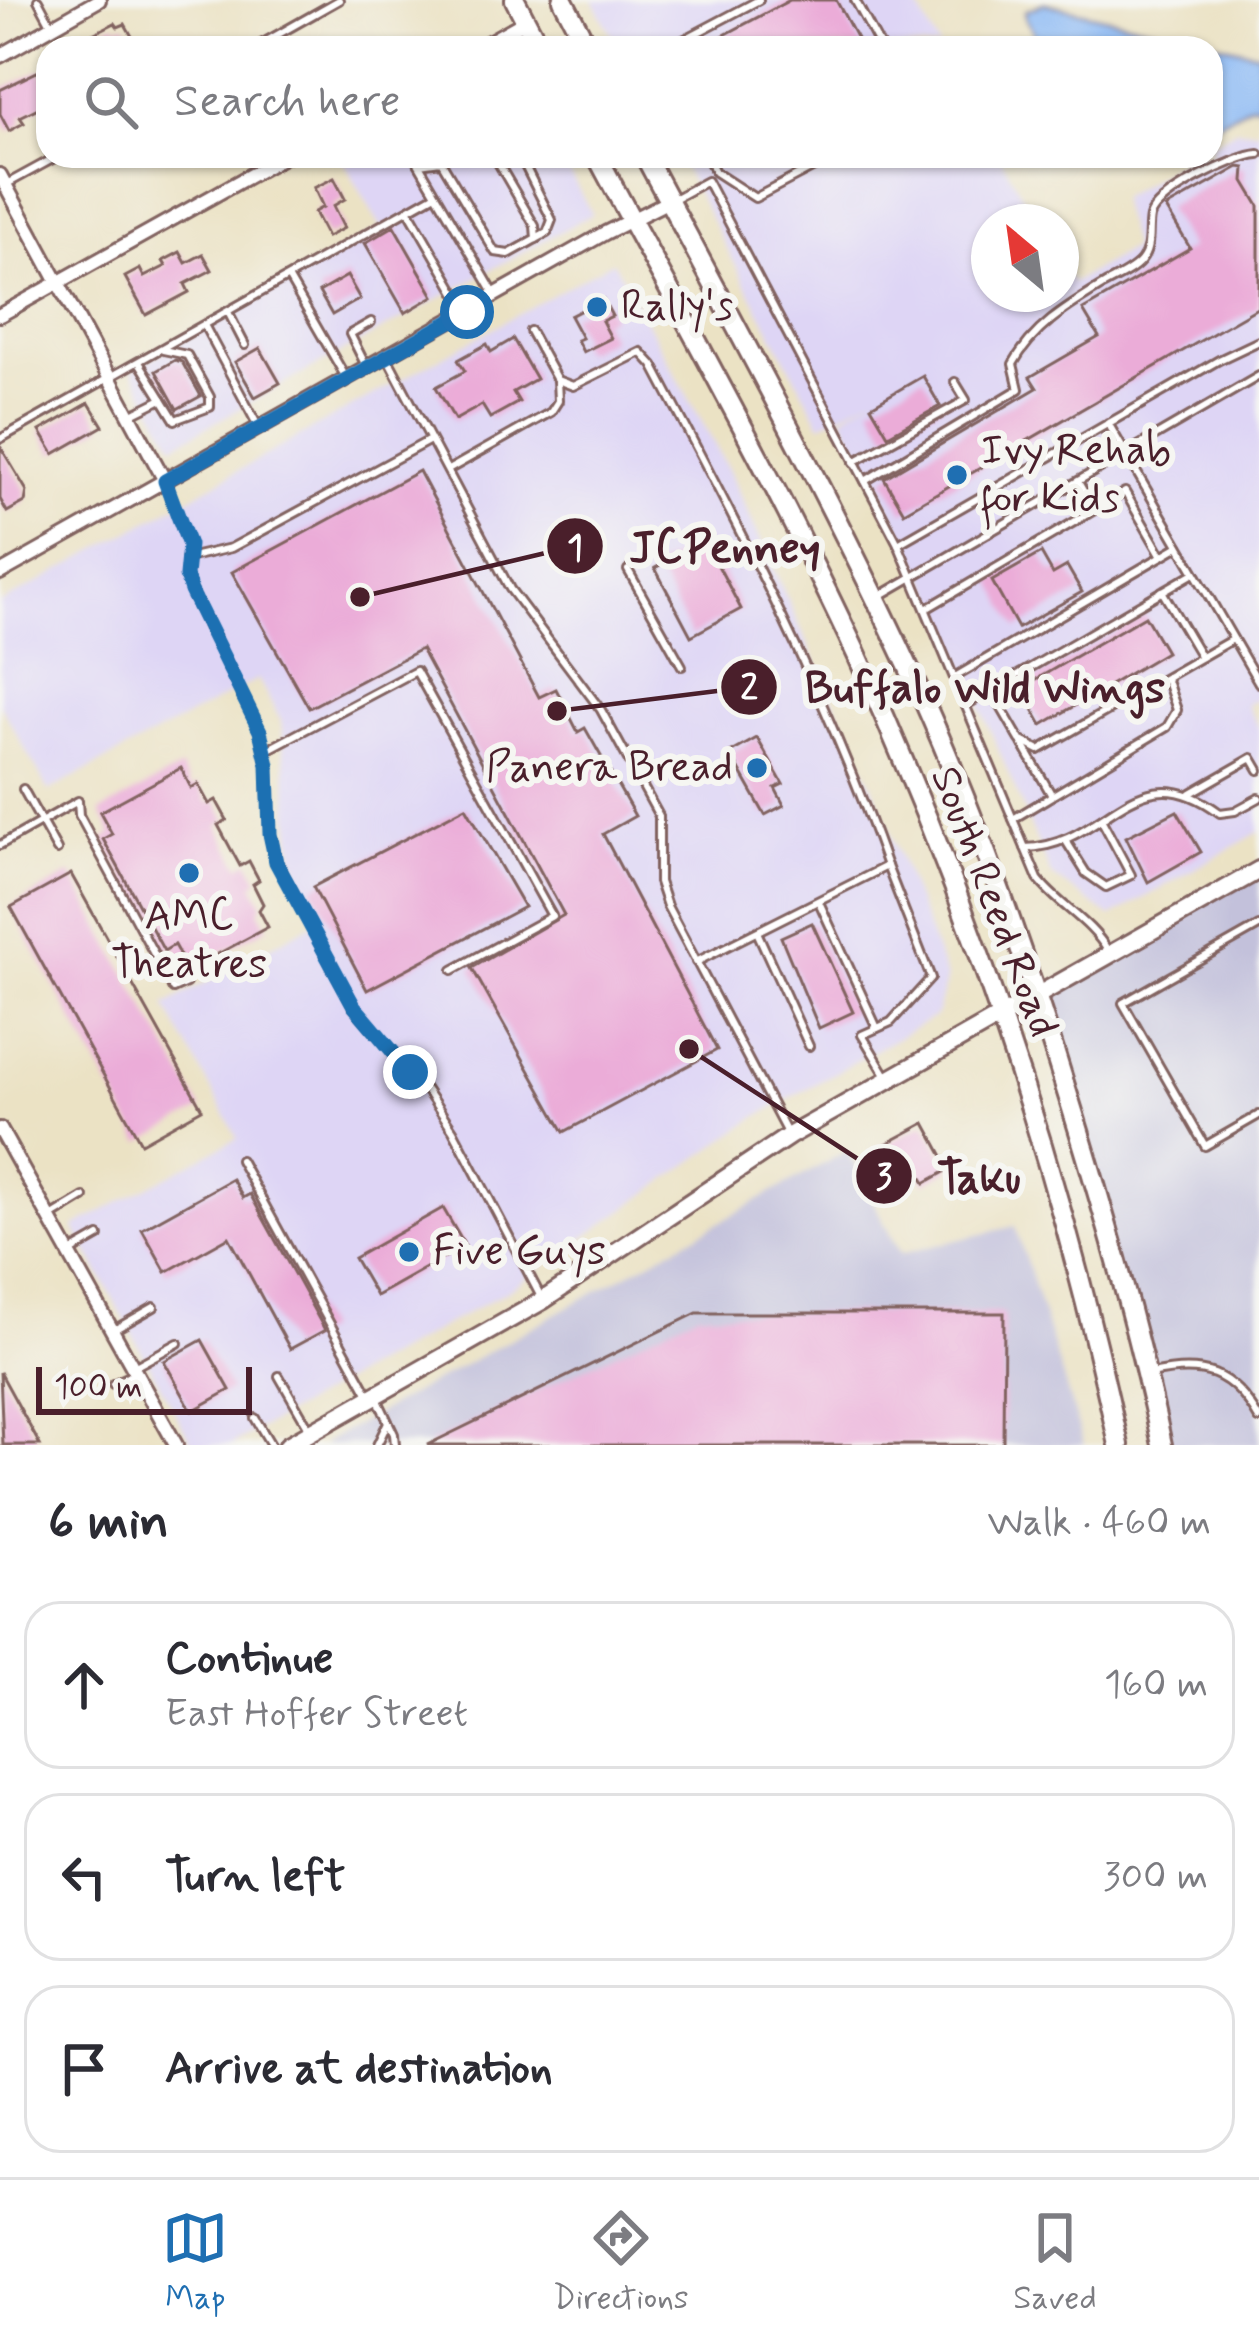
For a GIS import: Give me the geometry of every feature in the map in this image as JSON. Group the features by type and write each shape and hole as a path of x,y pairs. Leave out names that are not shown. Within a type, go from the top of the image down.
{"main road":[{"path":"515,0 534,36"},
{"path":"562,0 582,36"},
{"name":"South Reed Road","path":"603,168 775,490 857,656 934,842 1001,1016 1058,1203 1118,1445"},
{"name":"South Reed Road","path":"651,168 811,466 972,819 1037,995 1096,1188 1162,1445"},
{"path":"288,1445 542,1301 789,1136 1259,870"}],"street":[{"path":"0,56 99,0"},
{"path":"499,36 526,21"},
{"path":"0,315 264,168"},
{"path":"2,182 165,481"},
{"path":"0,573 669,201"},
{"path":"0,1130 6,1158 50,1218 176,1445"}],"lane":[{"path":"38,0 52,26"},
{"path":"275,36 338,0"},
{"path":"691,36 759,0"},
{"path":"855,0 874,36"},
{"path":"1223,165 1259,154"},
{"path":"2,182 36,166"},
{"path":"421,168 495,296"},
{"path":"445,168 495,252 508,254 547,233 552,220 526,168"},
{"path":"501,168 535,226 536,239"},
{"path":"713,168 755,198 812,168"},
{"path":"865,482 1019,389 1012,364 1026,341 1060,311 1140,262 1151,232 1150,215 1160,202 1218,168"},
{"path":"669,201 715,172"},
{"path":"707,181 898,544 1037,878 1052,897 1095,928 1110,954"},
{"path":"0,440 436,194"},
{"path":"408,210 467,312"},
{"path":"288,278 347,380"},
{"path":"228,312 245,345"},
{"path":"367,368 350,334 370,322"},
{"path":"204,326 260,428"},
{"path":"446,471 551,412 558,401 557,380 530,331"},
{"path":"898,544 1230,353 1259,341"},
{"path":"140,362 175,420 210,407 210,397 188,355 162,350"},
{"path":"557,380 573,386 640,352 653,364 719,488 859,786 931,978 910,1005 862,1035 889,1080"},
{"path":"387,357 510,589 601,710 659,816 658,882 789,1136"},
{"path":"875,599 1259,376"},
{"path":"854,462 966,400 955,382"},
{"path":"130,416 162,399"},
{"path":"1108,423 1259,683"},
{"path":"187,558 231,548 430,440"},
{"path":"165,481 189,545 186,576 191,591 260,731 276,862 354,1006 453,1130 542,1301"},
{"path":"1078,482 1094,510"},
{"path":"926,609 1125,492 1162,556"},
{"path":"955,677 1179,546"},
{"path":"628,570 682,666"},
{"path":"966,705 1194,573"},
{"path":"1162,591 1201,657"},
{"path":"1020,740 1039,750 1048,746 1233,639"},
{"path":"265,751 416,670 552,916 452,970"},
{"path":"1013,819 1174,720 1175,697 1166,678"},
{"path":"991,690 1052,795"},
{"path":"1191,793 1252,758 1259,770"},
{"path":"23,789 57,850"},
{"path":"1024,848 1051,848 1150,790 1191,793 1220,813 1235,812 1259,798"},
{"path":"0,845 78,801 80,815 173,989 187,983"},
{"path":"1066,841 1086,873 1106,887 1131,875 1101,819"},
{"path":"696,962 887,866"},
{"path":"820,902 877,1028"},
{"path":"1259,926 1123,1003 1204,1146 1259,1115"},
{"path":"758,934 809,1046"},
{"path":"240,1160 388,1422 394,1445"},
{"path":"50,1218 85,1198"},
{"path":"69,1253 99,1236"},
{"path":"112,1330 154,1307"},
{"path":"113,1384 178,1343"},
{"path":"1147,1375 1180,1368 1208,1371 1242,1391 1259,1419"},
{"path":"279,1376 311,1432"},
{"path":"255,1418 271,1445"},
{"path":"376,1445 388,1422"}],"shaded area":[{"path":"593,0 914,0 934,36 612,36"},
{"path":"1236,129 1259,130 1259,698 1246,705 1259,728 1259,832 1111,917 1051,875 931,588 842,416 877,394 821,424 683,168 1007,168 1027,204 971,204 971,312 1079,312 1079,279 1132,249 1119,198 1170,168 1223,168 1223,137"},
{"path":"348,168 567,168 592,214 174,445 132,370 381,228"},
{"path":"613,261 728,469 874,789 946,978 936,1016 760,1115 510,1289 231,1445 193,1445 74,1227 238,1138 165,1005 319,920 294,860 281,721 258,679 49,791 0,704 0,604"},
{"path":"1259,868 1259,1445 1162,1445 1037,996"},
{"path":"847,1151 900,1254 1015,1226 1084,1445 321,1445"}],"water":[{"path":"1044,3 1186,36 1036,36 1025,11"},
{"path":"1223,45 1259,53 1259,104 1223,119"}],"building":[{"path":"790,0 836,0 856,36 722,36"},
{"path":"115,23 118,27 125,24 132,36 89,36"},
{"path":"36,72 36,109 20,117 24,123 9,131 0,114 0,90"},
{"path":"1239,167 1245,168 1244,181 1259,206 1259,307 904,512 884,478 1037,388 1030,377 1099,337 1083,310 1190,248 1166,208"},
{"path":"334,178 345,199 333,206 344,228 327,237 314,212 323,207 314,188"},
{"path":"394,226 434,296 405,313 365,243"},
{"path":"180,252 186,263 203,254 212,270 185,284 189,292 146,315 125,277 140,269 144,277"},
{"path":"347,276 360,299 332,315 319,292"},
{"path":"603,299 612,316 602,321 611,338 583,352 577,340 582,338 570,316"},
{"path":"513,339 536,379 513,392 519,402 490,418 482,405 455,420 436,387 465,371 458,360 487,344 491,352"},
{"path":"260,348 280,383 255,397 235,362"},
{"path":"175,360 182,362 201,396 177,409 156,371"},
{"path":"923,376 940,406 888,435 871,406"},
{"path":"89,403 103,426 54,454 40,431"},
{"path":"0,446 27,491 25,502 7,512 0,499"},
{"path":"419,471 539,697 556,689 578,732 585,728 635,816 603,834 717,1050 564,1132 472,968 564,915 421,649 309,708 232,572"},
{"path":"705,541 741,609 691,636 655,568"},
{"path":"1041,553 1053,574 1067,566 1082,592 1018,628 992,581"},
{"path":"1145,616 1166,652 1042,725 1021,688"},
{"name":"Panera Bread","path":"757,738 783,784 775,788 784,805 765,815 730,753"},
{"name":"AMC Theatres","path":"181,768 191,788 198,784 209,804 216,800 227,820 218,825 240,866 249,861 259,880 253,884 268,927 188,970 174,945 164,951 103,839 112,834 100,812"},
{"path":"466,807 524,907 367,990 313,887"},
{"path":"1177,811 1201,852 1148,882 1126,837"},
{"path":"71,874 202,1109 141,1143 11,907"},
{"path":"812,923 853,1012 819,1028 781,937"},
{"path":"925,1123 950,1169 925,1183 919,1173 893,1188 873,1151"},
{"path":"232,1179 243,1198 250,1194 325,1330 290,1349 229,1237 166,1272 142,1229"},
{"name":"Five Guys","path":"443,1208 465,1246 376,1296 354,1258"},
{"path":"697,1313 1004,1313 1003,1445 427,1445"},
{"path":"202,1340 230,1390 192,1411 164,1361"},
{"path":"0,1372 40,1445 3,1445"}],"place":[{"name":"Rally's","path":"597,307"},
{"name":"Ivy Rehab for Kids","path":"957,475"},
{"name":"JCPenney","path":"360,597"},
{"name":"Buffalo Wild Wings","path":"557,711"},
{"name":"Panera Bread","path":"757,768"},
{"name":"AMC Theatres","path":"189,873"},
{"name":"Taku","path":"689,1049"},
{"name":"Five Guys","path":"409,1252"}],"route":[{"path":"410,1072 354,1006 276,862 270,834 268,765 260,731 191,591 186,576 189,545 165,481 467,312"}]}
